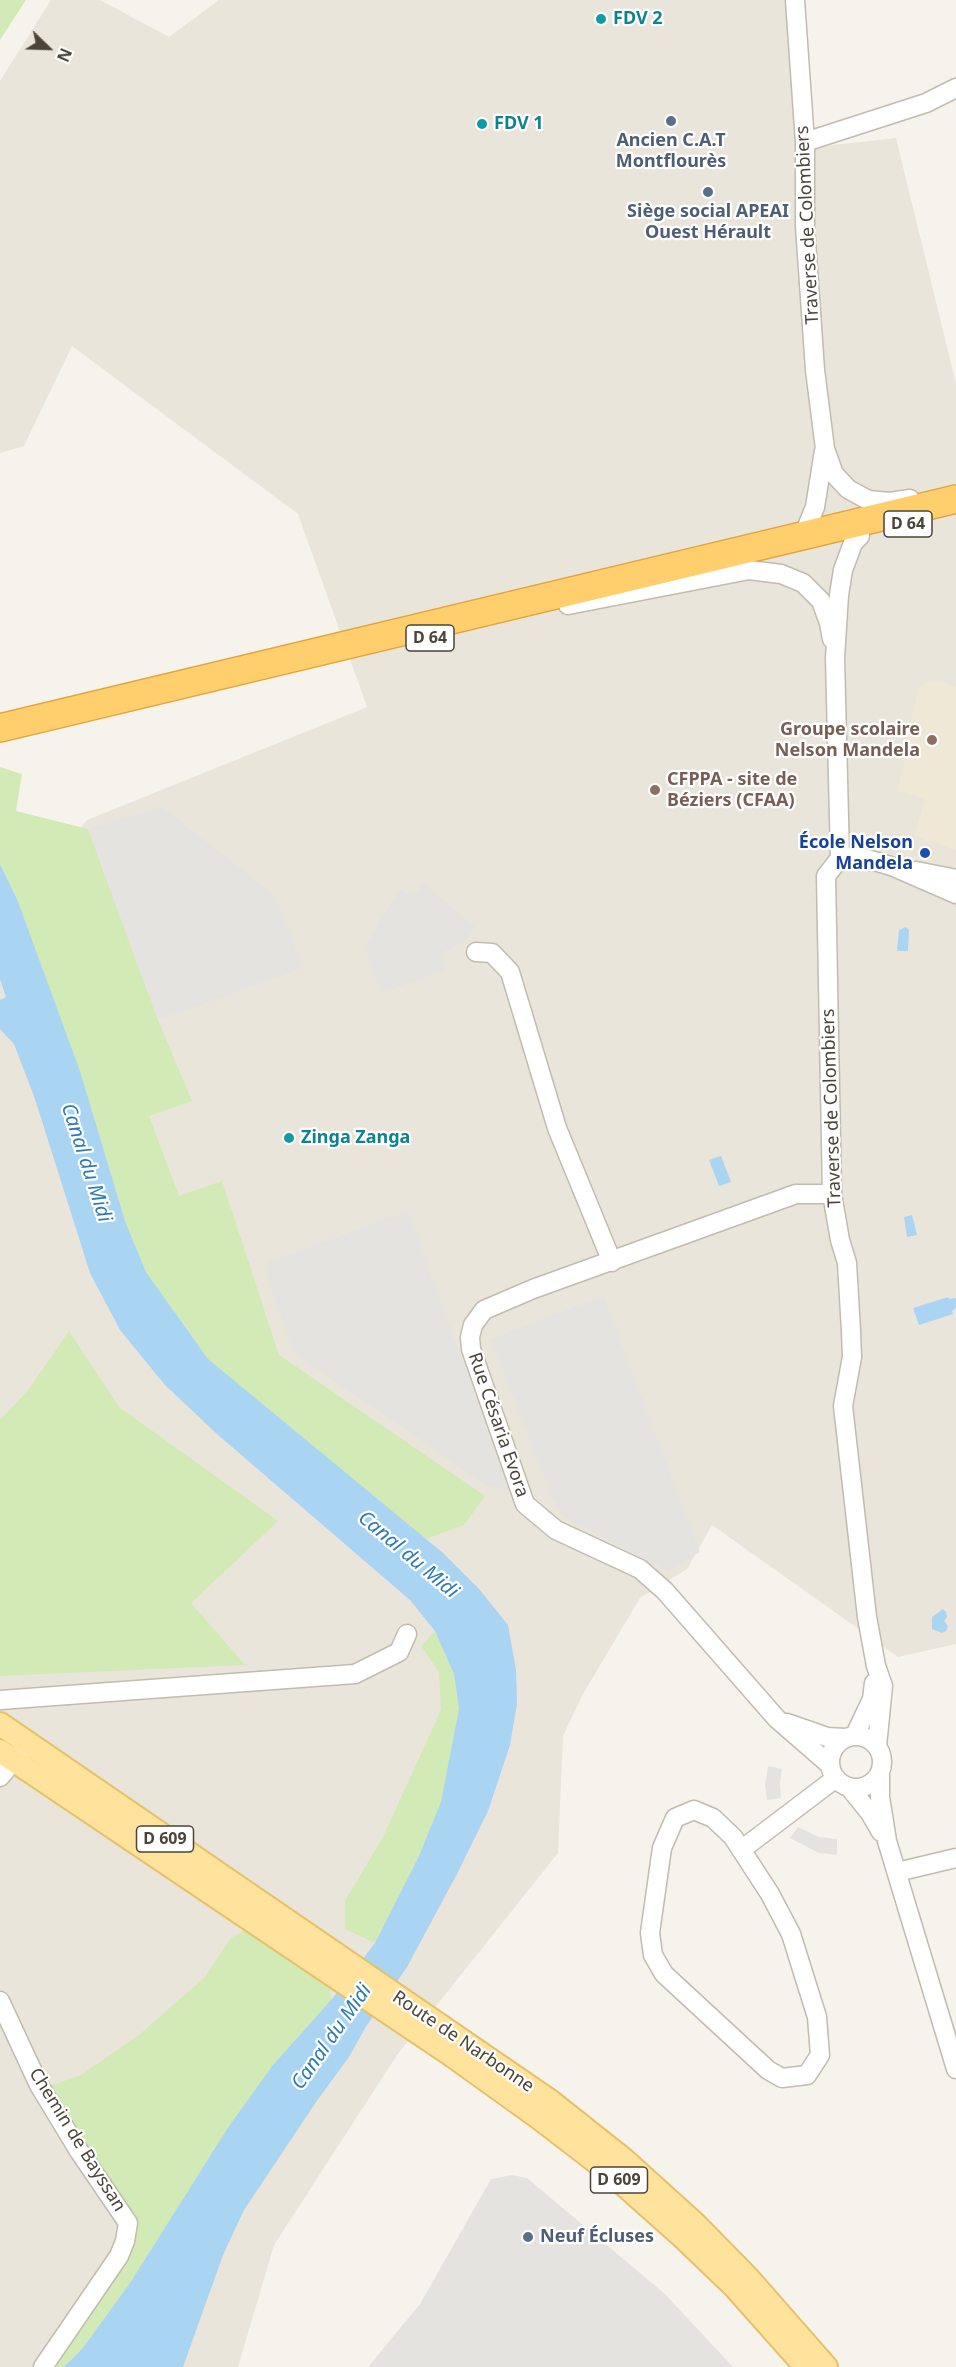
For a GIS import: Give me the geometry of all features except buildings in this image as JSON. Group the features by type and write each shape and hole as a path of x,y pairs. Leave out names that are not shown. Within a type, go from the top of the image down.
{"highway":[{"name":"D 64","path":"0,728 956,499"},
{"name":"D 64","path":"0,740 956,512"}],"main road":[{"name":"Route de Narbonne","path":"0,1724 10,1758 410,2016 528,2086 623,2159 696,2225 748,2278 826,2367"},
{"name":"Route de Narbonne","path":"410,2016 611,2173 734,2286 806,2367"}],"street":[{"name":"Traverse de Colombiers","path":"795,0 805,142 805,226 815,370 825,449 834,474 848,489 868,500 890,502 956,491"},
{"path":"805,142 926,103 956,88"},
{"name":"Traverse de Colombiers","path":"796,538 806,529 815,507 825,449"},
{"path":"860,536 854,543 843,570 835,658 840,858 861,857 894,867 956,879"},
{"path":"568,605 749,570 781,574 803,583 821,601 829,623 835,658"},
{"name":"Traverse de Colombiers","path":"840,858 826,876 832,1194 840,1240 847,1263 852,1358 843,1406 857,1534 876,1666 883,1686 877,1746"},
{"path":"894,867 956,894"},
{"path":"476,952 492,953 510,972 557,1128 612,1262"},
{"name":"Rue Césaria Evora","path":"832,1194 796,1194 533,1289 484,1310 472,1325 471,1349 525,1504 556,1530 640,1569 666,1591 777,1719 838,1777 870,1813 887,1841"},
{"path":"0,1700 355,1674 399,1652 407,1634"},
{"name":"Traverse de Colombiers","path":"850,1737 872,1698 876,1666"},
{"name":"Rue Césaria Evora","path":"777,1719 826,1737 850,1737"},
{"path":"838,1777 834,1749 850,1737 871,1740 877,1746 882,1763 880,1797 887,1841 956,2070"},
{"path":"838,1777 864,1787 880,1772"},
{"path":"741,1850 838,1777"},
{"path":"694,1810 713,1818 733,1837 741,1850 770,1894 791,1934 817,2017 820,2055 807,2075 782,2078 768,2070 664,1974 653,1955 650,1933 663,1848 675,1818 694,1810"},
{"path":"897,1872 956,1858"},
{"name":"Chemin de Bayssan","path":"0,2001 39,2085 79,2151 128,2223 125,2241 119,2256 43,2367"}],"shaded area":[{"path":"51,0 100,0 169,37 219,0 804,0 815,147 896,138 956,384 956,1644 898,1657 712,1525 687,1569 640,1598 583,1694 563,1736 558,1853 397,2055 274,2245 238,2367 0,2367 0,923 87,820 367,707 298,514 72,346 24,446 0,453 0,81"},
{"name":"Groupe scolaire Nelson Mandela","path":"938,681 956,687 956,850 914,836 925,799 898,791 918,688 926,683"},
{"path":"162,807 276,897 303,968 158,1020 88,829"},
{"path":"424,884 475,927 464,942 441,953 446,969 381,994 365,947 400,889 412,896"},
{"path":"408,1211 509,1491 486,1485 294,1353 266,1275 266,1263"},
{"path":"603,1296 700,1552 668,1571 563,1517 554,1502 491,1339"},
{"path":"768,1766 782,1769 781,1798 767,1800 765,1785"},
{"path":"798,1827 819,1837 837,1839 837,1855 819,1853 790,1838"},
{"name":"Neuf Écluses","path":"512,2175 527,2178 665,2294 733,2367 368,2367 420,2304 491,2179"}],"green space":[{"path":"0,0 26,0 0,40"},
{"path":"0,767 22,774 16,811 88,829 158,1020 192,1101 149,1116 179,1196 222,1181 279,1355 485,1496 464,1525 426,1539 208,1359 146,1272 125,1221 80,1071 17,899 0,864"},
{"path":"69,1331 119,1407 278,1521 191,1603 245,1665 0,1676 0,1420 27,1392"},
{"path":"435,1631 454,1674 459,1709 452,1750 441,1802 419,1856 375,1943 345,1929 345,1901 383,1837 441,1710 439,1672 421,1646"},
{"path":"256,1924 322,1969 332,1999 273,2065 229,2126 130,2283 82,2349 64,2367 43,2367 128,2223 41,2089 81,2075 139,2035 205,1977 231,1938"}],"water":[{"name":"Canal du Midi","path":"0,864 17,899 80,1071 125,1221 146,1272 208,1359 443,1553 479,1589 508,1625 516,1670 517,1704 510,1745 488,1811 407,1967 365,2028 349,2057 244,2210 223,2255 183,2367 64,2367 82,2349 130,2283 229,2126 273,2065 332,1999 375,1943 419,1856 441,1802 459,1709 454,1674 435,1631 410,1600 217,1434 165,1385 120,1330 90,1273 35,1099 14,1044 0,1029 0,1000 6,997 0,979"},
{"path":"906,927 909,930 908,951 897,951 899,930"},
{"path":"721,1156 731,1182 719,1186 709,1160"},
{"path":"912,1215 917,1235 907,1237 904,1217"},
{"path":"948,1297 949,1299 956,1298 956,1308 952,1311 953,1314 919,1325 913,1308"},
{"path":"943,1609 947,1617 944,1621 948,1626 942,1633 932,1629 932,1617"}],"place":[{"name":"FDV 2","path":"601,19"},
{"name":"Ancien C.A.T Montflourès","path":"671,121"},
{"name":"FDV 1","path":"482,124"},
{"name":"Siège social APEAI Ouest Hérault","path":"708,192"},
{"name":"Groupe scolaire Nelson Mandela","path":"932,740"},
{"name":"CFPPA - site de Béziers (CFAA)","path":"655,790"},
{"name":"École Nelson Mandela","path":"925,853"},
{"name":"Zinga Zanga","path":"289,1138"},
{"name":"Neuf Écluses","path":"528,2237"}]}
